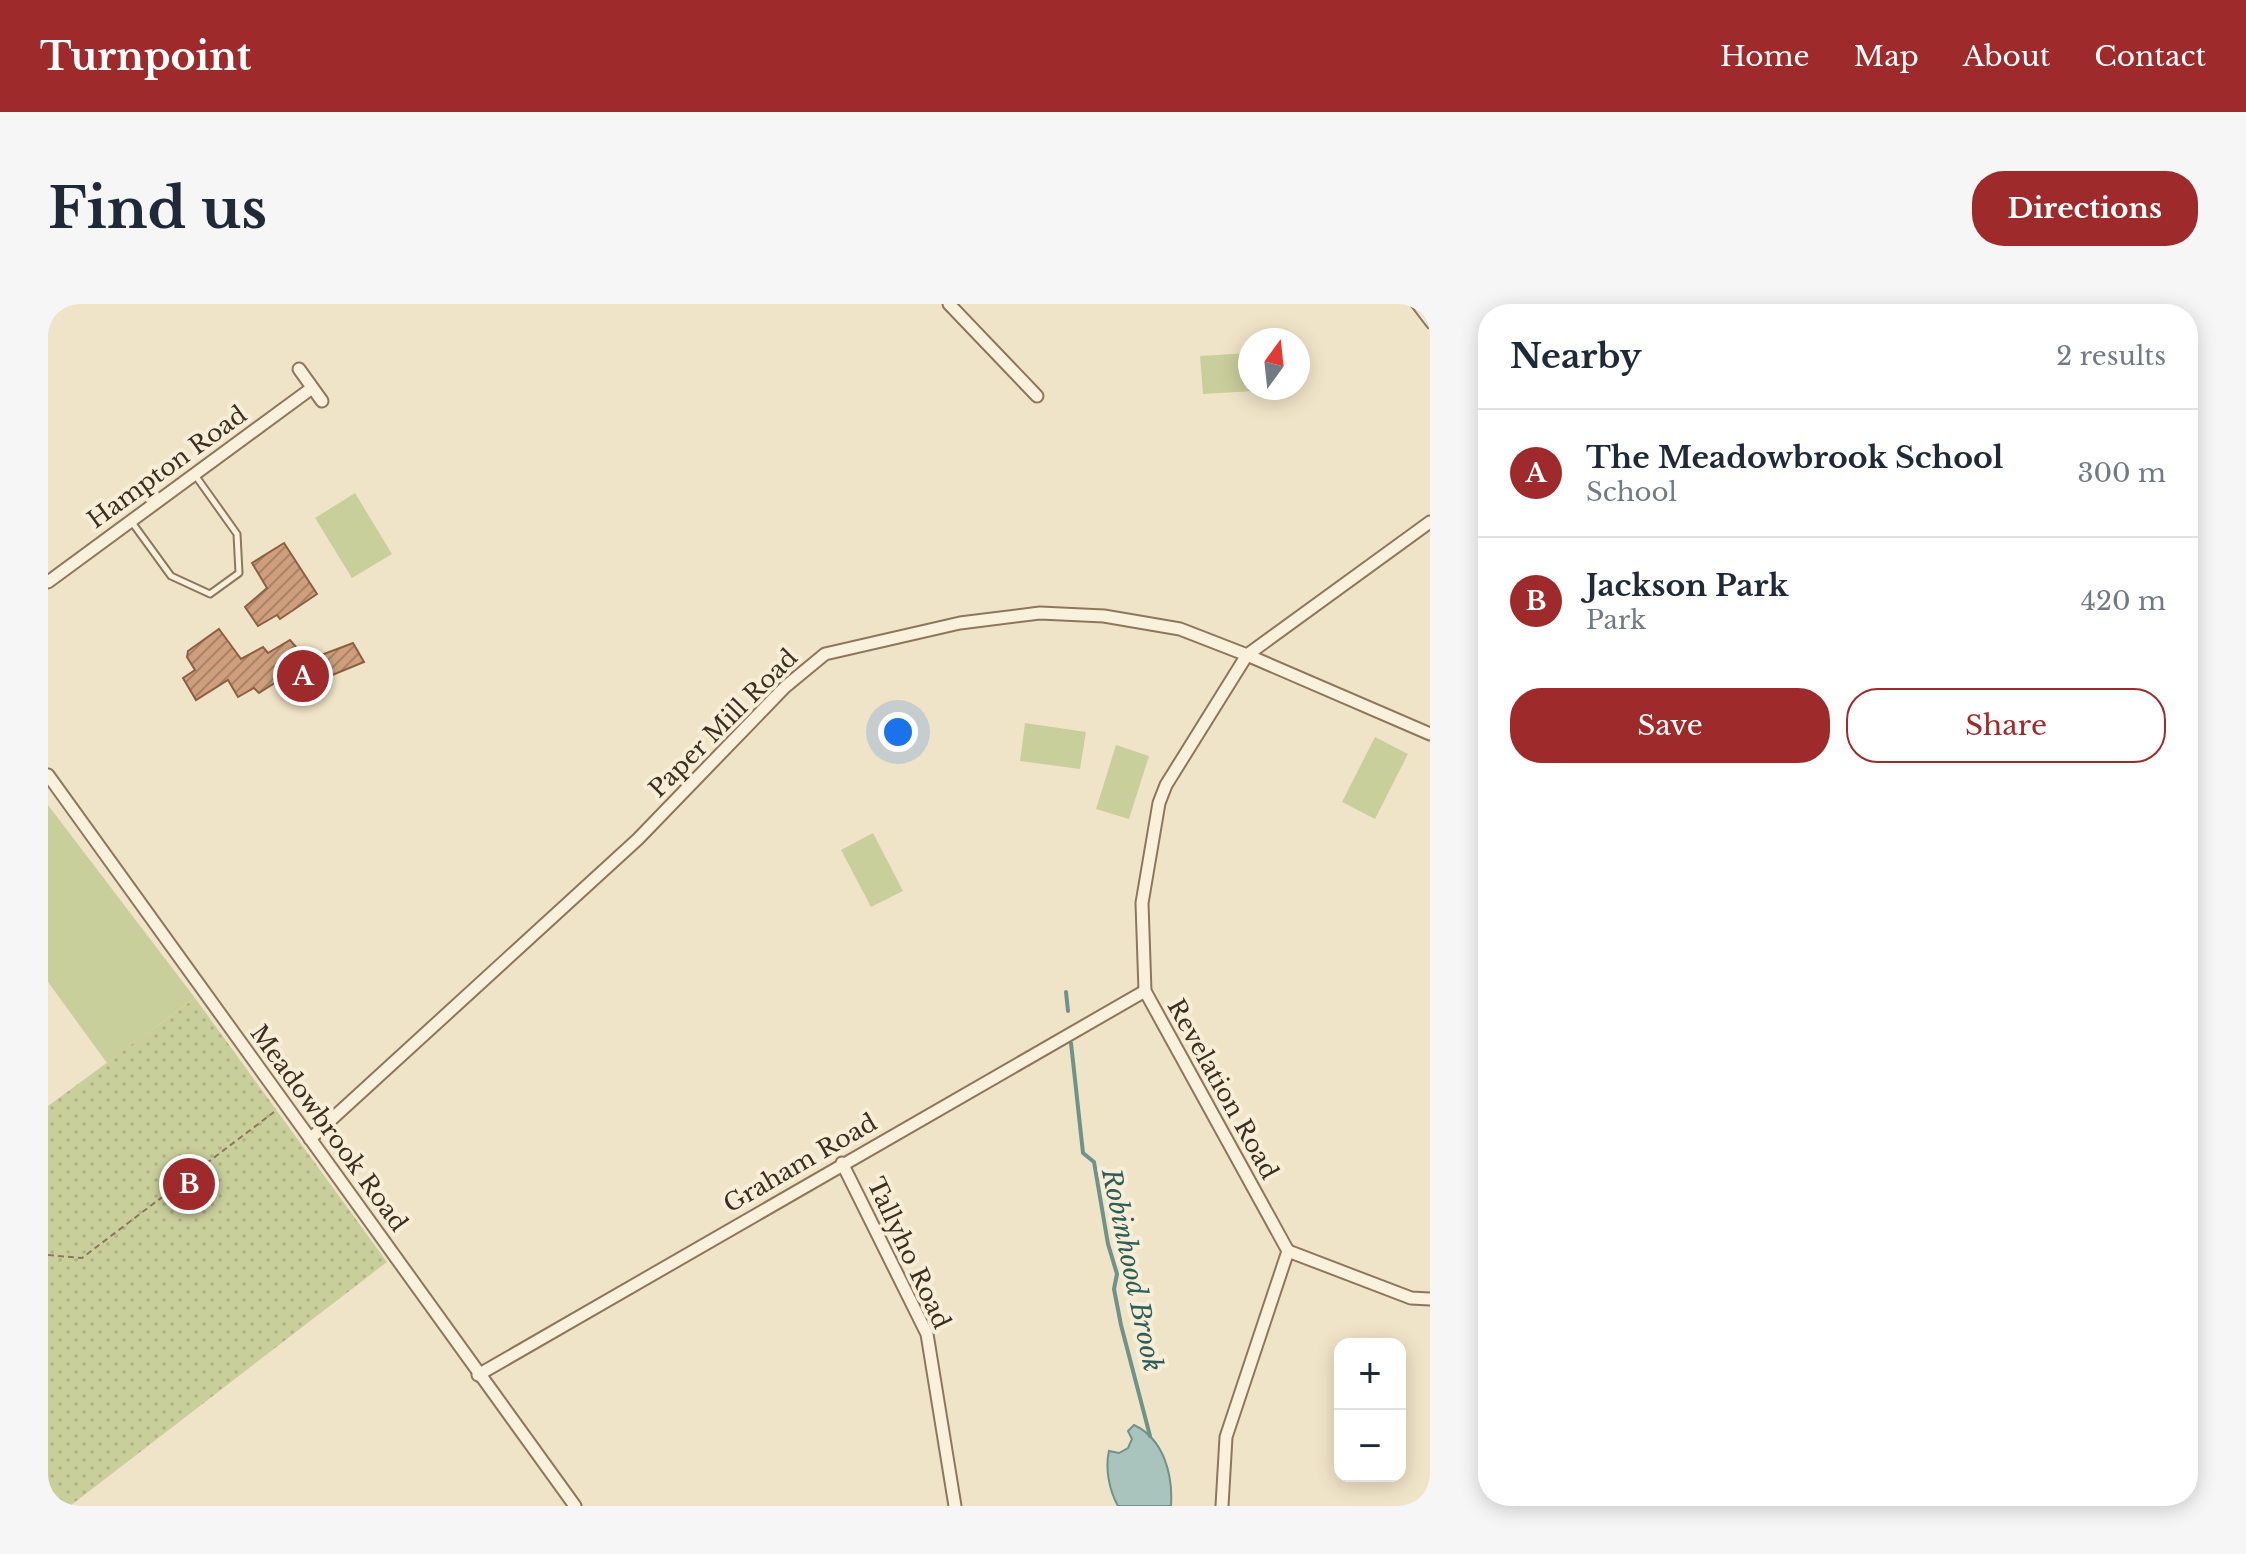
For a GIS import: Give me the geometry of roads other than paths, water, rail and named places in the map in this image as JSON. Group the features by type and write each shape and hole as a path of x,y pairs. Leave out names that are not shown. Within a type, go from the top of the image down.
{"street":[{"path":"949,304 1037,396"},
{"path":"299,369 322,401"},
{"name":"Hampton Road","path":"48,582 312,388"},
{"path":"1247,655 1430,522"},
{"name":"Paper Mill Road","path":"310,1139 638,839 785,687 825,654 960,623 1040,613 1104,616 1180,629 1430,734"},
{"name":"Revelation Road","path":"1247,655 1170,778 1159,803 1142,903 1145,991 1288,1251"},
{"name":"Meadowbrook Road","path":"48,775 575,1506"},
{"name":"Graham Road","path":"478,1375 1145,991"},
{"name":"Tallyho Road","path":"842,1163 927,1334 955,1506"},
{"path":"1222,1506 1226,1437 1288,1251 1411,1298 1430,1299"}],"lane":[{"path":"1414,304 1430,325"},
{"path":"131,521 171,576 210,594 239,573 237,534 194,474"}],"water":[{"path":"1134,1425 1153,1439 1164,1459 1170,1482 1171,1506 1118,1506 1115,1500 1108,1472 1109,1451 1119,1453 1128,1448 1132,1439 1128,1431"}],"waterway":[{"name":"Robinhood Brook","path":"1066,992 1068,1011"},
{"name":"Robinhood Brook","path":"1071,1043 1083,1153 1094,1162 1108,1244 1117,1274 1114,1289 1121,1325 1150,1436"}],"place":[{"name":"The Meadowbrook School","path":"303,676"},
{"name":"Jackson Park","path":"189,1184"}]}
